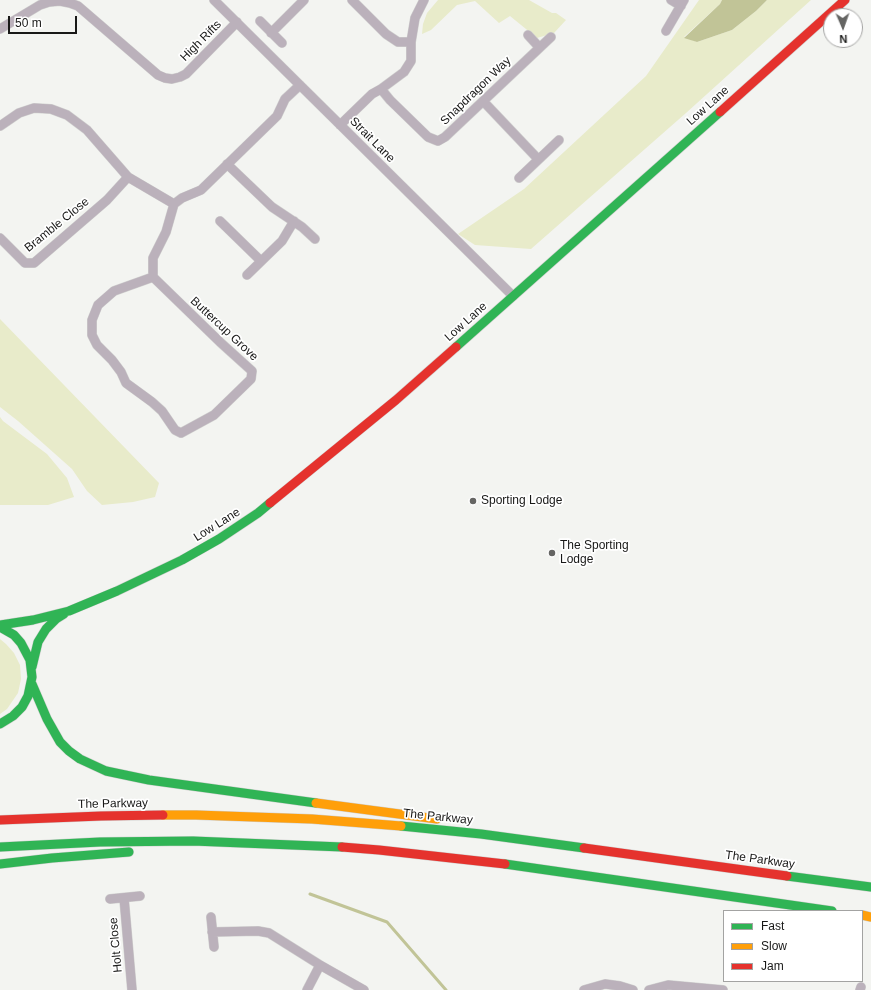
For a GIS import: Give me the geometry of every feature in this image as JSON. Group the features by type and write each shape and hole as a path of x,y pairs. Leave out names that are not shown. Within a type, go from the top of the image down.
{"main road":[{"name":"Low Lane","path":"32,670 38,642 46,629 56,619 69,611 151,576 182,560 219,539 258,513 396,400 845,0"},
{"name":"Low Lane","path":"0,626 69,611"},
{"path":"0,626 14,635 21,643 28,656 32,670 32,684 22,707 1,725"},
{"path":"32,684 47,719 60,742 80,759 106,771 149,780 448,820"},
{"name":"The Parkway","path":"0,820 101,816 196,815 312,818 466,832 871,888"},
{"path":"503,828 550,834 642,856"},
{"path":"0,847 100,842 193,841 310,845 379,850 478,860 825,910"},
{"path":"161,851 310,845"},
{"path":"0,864 52,858 138,852"}],"street":[{"name":"Strait Lane","path":"214,0 513,296"},
{"path":"271,33 304,0"},
{"path":"352,0 386,34 398,42 411,42"},
{"path":"340,125 372,94 404,72 411,61 411,42 415,18 424,0"},
{"path":"666,31 682,3 671,0"},
{"name":"High Rifts","path":"0,29 48,1 65,2 78,6 158,75 172,79 186,74 237,22"},
{"path":"260,22 282,43"},
{"path":"528,35 539,47"},
{"name":"Snapdragon Way","path":"381,89 390,100 428,137 438,141 445,137 551,36"},
{"path":"153,277 153,258 166,232 174,204 182,198 201,190 277,116 285,99 300,85"},
{"path":"483,101 538,159"},
{"path":"0,126 19,113 34,108 51,109 67,115 87,130 128,177 174,204"},
{"path":"519,178 559,140"},
{"path":"227,164 272,207 294,222 314,240"},
{"name":"Bramble Close","path":"0,238 25,263 34,263 107,200 128,177"},
{"path":"220,221 261,261"},
{"path":"247,275 282,241 294,222"},
{"name":"Buttercup Grove","path":"153,277 252,371 251,379 214,415 181,433 175,430 162,411 126,383 121,372 112,360 97,345 92,335 92,320 98,305 114,291 153,277"},
{"path":"110,899 140,896"},
{"name":"Holt Close","path":"124,898 132,990"},
{"path":"211,917 214,947"},
{"path":"212,932 258,931 269,933 320,965 364,990"},
{"path":"306,990 320,965"},
{"path":"584,990 604,984 620,986 633,990"},
{"path":"649,990 668,985 723,990"}],"shaded area":[{"path":"438,0 529,0 552,13 556,13 566,20 554,33 537,38 510,16 499,23 475,1 457,5 431,30 422,34 423,24 427,13"},
{"path":"699,0 722,0 720,4 684,37 697,42 732,30 767,0 811,0 686,113 531,249 475,245 458,234 524,189 646,76"},
{"path":"722,0 767,0 732,30 697,42 684,38 720,4"},
{"path":"0,319 159,483 155,497 133,502 102,505 87,491 72,469 0,407"},
{"path":"0,417 3,421 47,454 67,478 74,497 48,505 0,505"},
{"path":"0,639 14,653 20,665 21,679 18,693 7,709 0,714"}],"waterway":[{"path":"310,894 387,922 446,990"}],"traffic: fast":[{"path":"456,347 720,112"},
{"path":"0,625 33,620 69,611 117,591 182,560 219,539 258,513 270,503"},
{"path":"32,667 38,642 46,629 56,619 64,614"},
{"path":"0,627 14,635 21,643 30,660 32,677 28,696 22,707 13,716 0,724"},
{"path":"32,684 47,719 60,742 80,759 106,771 149,780 316,803"},
{"path":"401,826 481,834 584,848"},
{"path":"0,847 100,842 193,841 342,847"},
{"path":"0,864 129,852"},
{"path":"505,864 825,910"},
{"path":"787,876 871,887"}],"traffic: slow":[{"path":"316,803 437,819"},
{"path":"163,815 312,819 401,826"},
{"path":"863,915 871,917"}],"traffic: jam":[{"path":"720,112 845,0"},
{"path":"270,503 396,400 456,347"},
{"path":"0,820 163,815"},
{"path":"342,847 505,864"},
{"path":"584,848 787,876"}],"place":[{"name":"Sporting Lodge","path":"473,501"},
{"name":"The Sporting Lodge","path":"552,553"}]}
